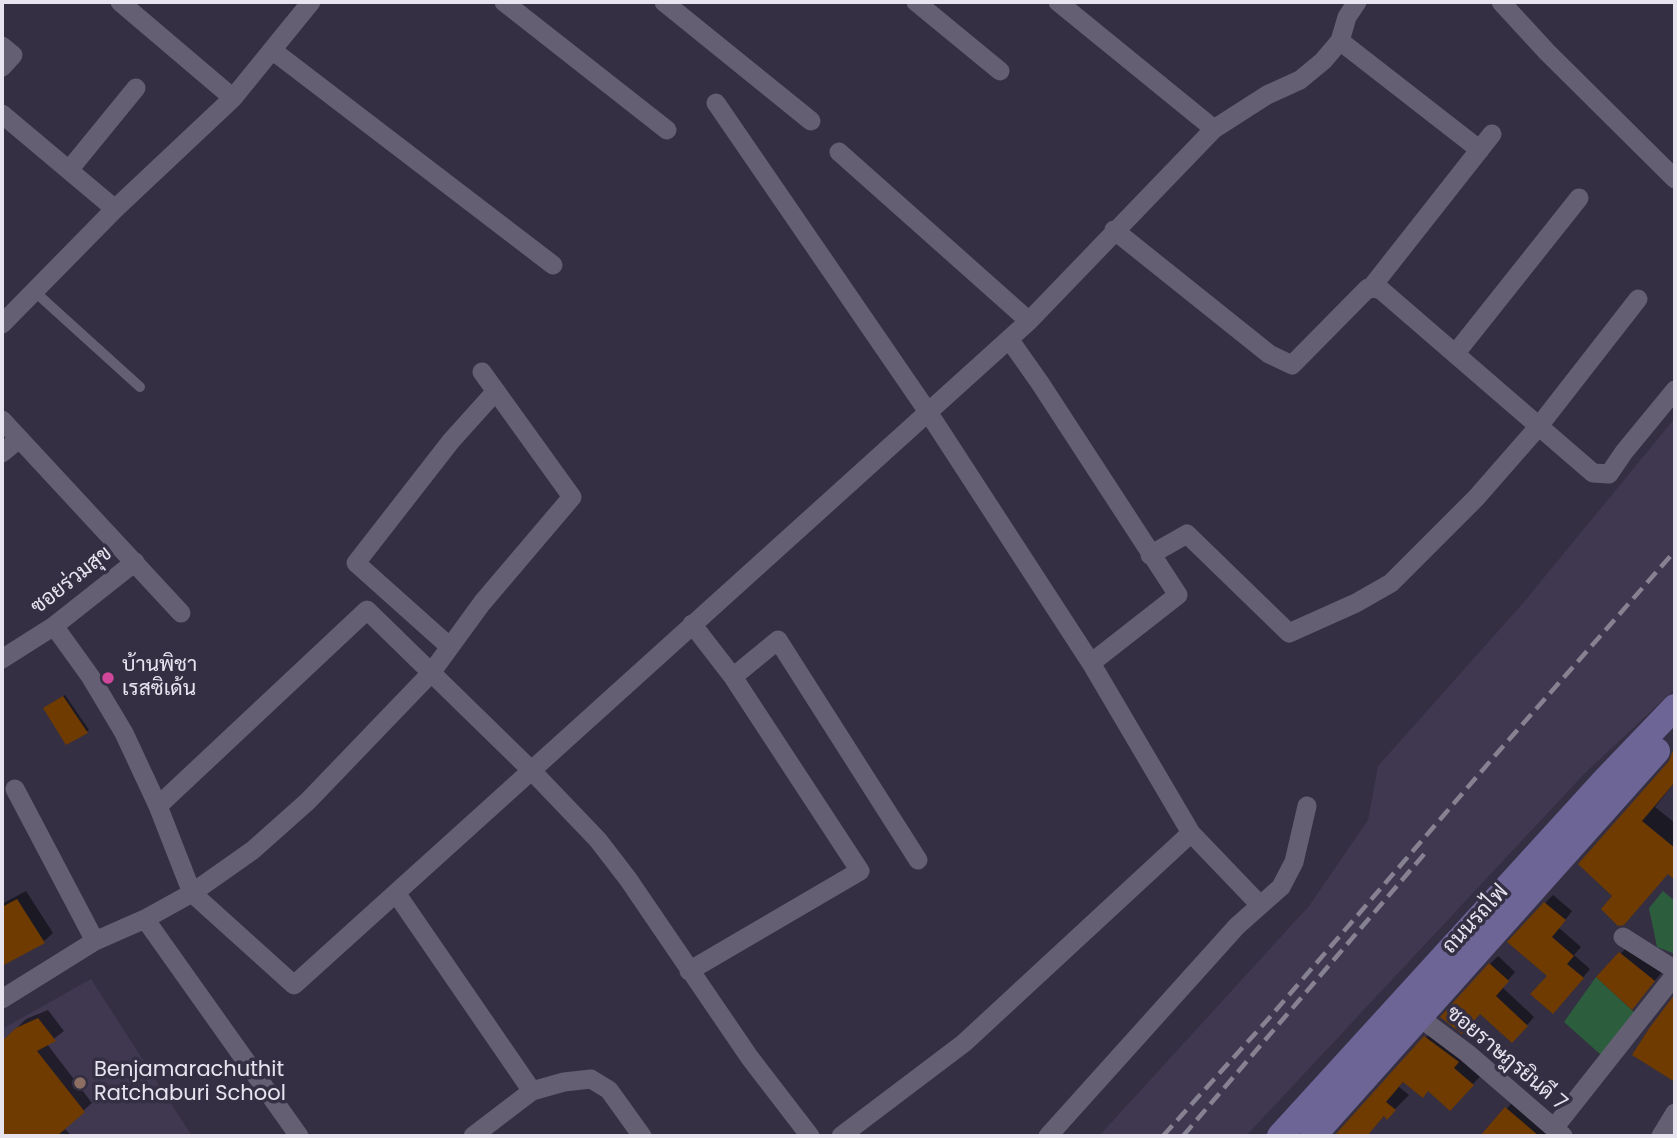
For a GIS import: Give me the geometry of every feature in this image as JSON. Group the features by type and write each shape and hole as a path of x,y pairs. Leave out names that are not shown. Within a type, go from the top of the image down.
{"street":[{"path":"120,2 233,98"},
{"path":"2,324 115,209 233,98 311,2"},
{"path":"504,2 667,130"},
{"path":"663,2 811,121"},
{"path":"1058,2 1214,129"},
{"path":"54,626 90,676 124,733 158,806 192,893 294,985 1029,321 1214,129 1267,95 1300,80 1323,61 1340,41 1347,17 1357,2"},
{"path":"1501,2 1547,52 1675,178"},
{"path":"928,5 1000,71"},
{"path":"1340,41 1480,150"},
{"path":"2,46 13,55 2,68"},
{"path":"272,50 553,265"},
{"path":"69,170 136,88"},
{"path":"716,103 929,412 1091,663 1191,833 1260,905"},
{"path":"2,114 115,209"},
{"path":"1370,289 1492,134"},
{"path":"839,152 1029,321"},
{"path":"1455,354 1578,198"},
{"path":"1114,230 1269,354 1292,365 1367,288 1380,289 1593,473 1609,474 1675,390"},
{"path":"1150,555 1187,534 1289,633 1356,603 1391,583 1476,498 1539,426 1638,299"},
{"path":"1009,339 1178,595 1091,663"},
{"path":"2,999 95,941 145,919 192,893 253,850 309,801 431,673 482,603 572,497 482,372"},
{"path":"450,647 356,563 451,441 496,391"},
{"path":"2,420 181,613"},
{"path":"2,453 19,439"},
{"name":"ซอยร่วมสุข","path":"2,659 54,626 135,562"},
{"path":"158,806 367,610 531,770 598,840 628,879 750,1058 810,1136"},
{"path":"690,971 860,871 733,677 692,624"},
{"path":"733,677 778,640 918,860"},
{"name":"ถนนรถไฟ","path":"1280,1136 1675,707"},
{"name":"ถนนรถไฟ","path":"1313,1136 1675,732"},
{"path":"15,789 95,941"},
{"path":"1048,1136 1237,926 1281,887 1289,873 1307,806"},
{"path":"841,1136 964,1043 1191,833"},
{"path":"396,892 532,1091"},
{"path":"145,919 299,1136"},
{"path":"1559,1132 1675,973 1623,937"},
{"name":"ซอยราษฎรยินดี 7","path":"1419,1017 1467,1053 1559,1132"},
{"path":"473,1136 532,1091 564,1082 591,1079 609,1090 642,1136"},
{"path":"1661,1136 1675,1113"}],"lane":[{"path":"34,291 139,387"}],"shaded area":[{"path":"1675,418 1675,689 1585,773 1246,1136 1099,1136 1309,906 1368,820 1378,766 1523,603"},
{"name":"Benjamarachuthit Ratchaburi School","path":"91,979 192,1136 2,1136 2,1029"}],"green space":[{"path":"1663,891 1675,901 1675,954 1657,947 1649,908"},
{"path":"1596,977 1635,1013 1601,1055 1564,1022"}],"building":[{"path":"63,696 88,733 66,745 43,708"},
{"path":"1675,745 1675,782 1642,821 1675,848 1675,880 1668,874 1624,925 1618,926 1601,909 1612,896 1578,864 1669,761"},
{"path":"17,899 45,943 2,966 2,907"},
{"path":"1544,902 1566,920 1552,937 1574,956 1567,964 1584,978 1553,1014 1530,994 1547,976 1507,942"},
{"path":"1619,952 1655,981 1632,1010 1596,977"},
{"path":"1489,963 1509,981 1496,996 1528,1026 1512,1043 1480,1014 1462,1034 1440,1017"},
{"path":"1675,994 1675,1082 1632,1055"},
{"path":"38,1018 56,1041 37,1051 85,1112 57,1136 2,1136 2,1041 16,1028"},
{"path":"1424,1036 1459,1062 1454,1068 1474,1085 1450,1111 1428,1091 1423,1098 1403,1082 1386,1102 1396,1110 1387,1120 1384,1116 1367,1136 1334,1136"},
{"path":"1505,1107 1539,1136 1480,1136"}],"railway":[{"path":"1163,1136 1270,1017 1675,551"},
{"path":"1183,1136 1426,852"}],"place":[{"name":"บ้านพิชา เรสซิเด้น","path":"108,678"},
{"name":"Benjamarachuthit Ratchaburi School","path":"80,1083"}]}
